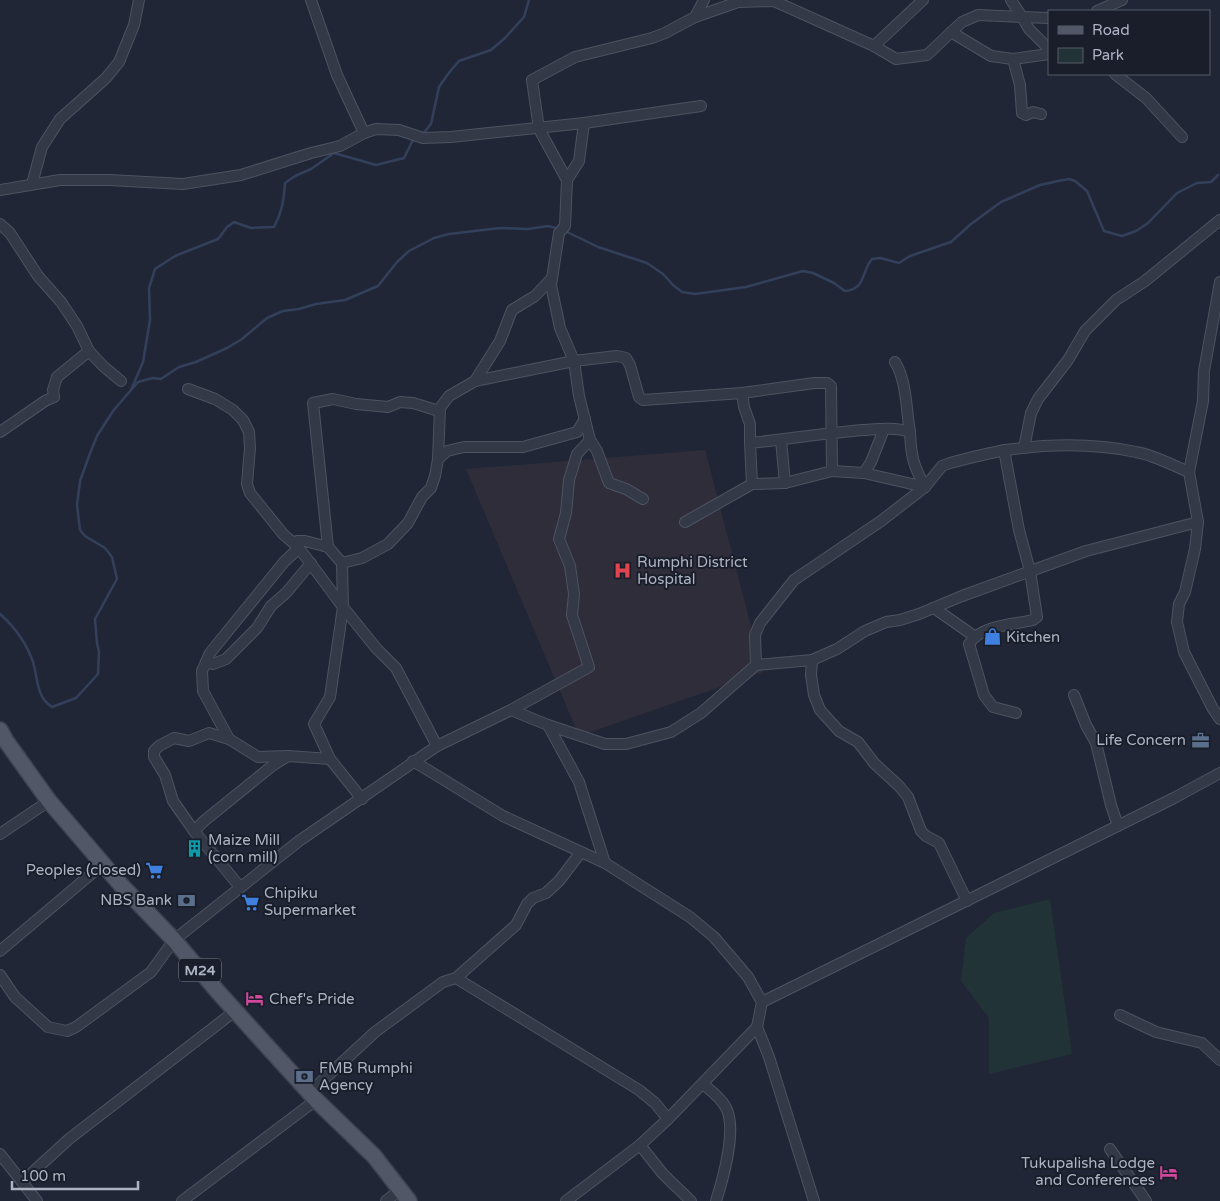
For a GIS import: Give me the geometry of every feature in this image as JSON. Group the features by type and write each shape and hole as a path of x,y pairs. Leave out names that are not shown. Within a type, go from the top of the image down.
{"main road":[{"name":"M24","path":"0,730 49,801 103,864 174,940 313,1096 374,1156 405,1195"}],"street":[{"path":"32,184 42,147 60,119 106,78 118,62 134,25 140,0"},
{"path":"311,0 337,75 364,133"},
{"path":"695,17 704,0"},
{"path":"566,180 539,128 532,80 575,57 652,38 666,33 695,17 738,2 774,0 874,46 896,59 927,55 962,22 978,15 1048,18"},
{"path":"874,46 924,0"},
{"path":"1011,0 1029,29 1048,48"},
{"path":"1099,10 1122,0"},
{"path":"951,32 991,56 1013,59 1048,54"},
{"path":"1013,59 1020,85 1022,113 1026,116 1033,112 1041,114"},
{"path":"1116,75 1146,98 1182,137"},
{"path":"0,190 60,180 118,180 183,184 211,180 241,175 340,146 364,133 376,129 399,130 418,136 492,134 701,106"},
{"path":"584,123 579,161 566,180 562,229 551,280 552,296 566,343 574,360 579,396 590,440 597,451 609,482 643,499"},
{"path":"1024,448 1031,413 1038,399 1068,360 1085,330 1116,300 1145,281 1220,220"},
{"path":"0,224 10,232 38,276 61,302 77,326 89,351 103,366 122,381"},
{"path":"475,381 500,340 512,310 535,296 551,280"},
{"path":"1220,282 1204,371 1203,401 1189,472 1198,522 1195,549 1177,622 1184,652 1220,719"},
{"path":"0,432 45,401 54,397 53,390 57,377 89,351"},
{"path":"342,563 362,558 388,544 408,523 422,497 431,488 438,459 440,411 449,396 475,381 574,360 616,356 626,358 630,365 639,397 643,400 742,393 814,383 827,383 831,386 832,471"},
{"path":"895,362 903,382 910,432 911,456 925,487"},
{"path":"188,389 215,399 233,410 243,420 249,432 250,448 247,484 250,493 283,534 299,548 376,648 396,668 437,746"},
{"path":"742,393 744,407 750,424 752,484"},
{"path":"362,799 330,759 314,724 330,697 343,607 342,563 328,546 313,403 333,399 356,404 388,407 400,402 413,403 440,411"},
{"path":"438,459 447,451 464,447 523,447 577,432 585,419"},
{"path":"750,443 832,432 884,429 910,432"},
{"path":"864,473 871,462 884,429"},
{"path":"0,975 15,997 48,1027 67,1031 76,1027 151,972 174,940 299,841 437,746 511,710 588,667 572,615 574,594 570,566 559,539 566,513 569,480 577,454 590,440"},
{"path":"780,440 785,483"},
{"path":"756,664 755,635 760,622 794,580 881,521 925,487 942,466 1004,450 1081,446 1138,452 1189,472"},
{"path":"1004,450 1019,530 1030,571 1037,617 1033,620 987,630 974,636 969,644 984,695 993,707 1016,713"},
{"path":"685,522 752,484 785,483 832,471 864,473 925,487"},
{"path":"511,710 548,725 605,744 626,744 671,732 701,713 756,664 812,660 837,650 865,631 886,622 900,620 934,608 1086,551 1198,522"},
{"path":"299,548 298,541 328,546"},
{"path":"230,739 203,692 202,671 210,653 263,587 299,548"},
{"path":"206,662 214,664 226,659 257,628 271,606 286,594 311,563"},
{"path":"934,608 974,636"},
{"path":"812,660 811,675 814,695 820,710 839,731 858,742 874,763 908,797 921,831 939,843 967,901"},
{"path":"1074,695 1086,725 1096,743 1118,826"},
{"path":"548,725 579,782 606,863"},
{"path":"240,887 194,831 173,801 165,775 154,756 154,751 174,738 189,741 209,733 230,739 258,757 288,756 330,759"},
{"path":"194,831 272,766 288,756"},
{"path":"413,761 503,816 606,863 690,916 714,937 748,977 762,1002 757,1028 668,1120 640,1145 566,1201"},
{"path":"762,1002 1118,826 1220,773"},
{"path":"0,834 49,801"},
{"path":"182,1201 313,1096 374,1032 443,982 456,978 516,925 527,904 533,898 546,893 559,881 581,852"},
{"path":"0,951 103,864"},
{"path":"456,978 639,1090 655,1103 668,1120"},
{"path":"22,1182 69,1139 236,1011"},
{"path":"1120,1015 1156,1032 1202,1043 1220,1060"},
{"path":"757,1028 769,1057 814,1201"},
{"path":"703,1084 725,1105 728,1113 730,1145 716,1201"},
{"path":"640,1145 663,1174 691,1201"},
{"path":"1110,1149 1146,1201"},
{"path":"0,1154 37,1201"},
{"path":"386,1201 405,1195"}],"shaded area":[{"name":"Rumphi District Hospital","path":"705,450 763,672 579,736 466,469"}],"green space":[{"path":"1050,899 1072,1054 989,1074 989,1018 961,981 966,938 994,913"}],"waterway":[{"path":"422,135 431,124 439,87 448,74 459,61 491,50 505,38 524,17 529,0"},
{"path":"0,614 16,630 24,642 33,662 40,693 47,703 52,707 76,698 98,674 99,652 95,619 117,579 112,557 105,548 85,536 80,530 77,505 80,481 97,436 113,411 131,390 143,362 150,320 149,288 155,269 175,256 218,239 227,227 234,222 251,228 274,227 282,206 285,183 311,169 334,153 376,165 404,158 413,140 416,140"},
{"path":"565,231 598,247 647,263 663,274 682,292 695,294 746,287 803,271 813,273 834,283 845,291 857,287 872,259 880,258 899,263 910,256 951,242 971,224 1001,202 1040,185 1069,179 1075,181 1087,191 1104,231 1122,236 1136,231 1148,223 1177,193 1197,183 1211,182 1218,175"},
{"path":"131,390 138,382 153,378 161,379 179,367 196,362 227,348 242,339 267,318 283,311 345,300 378,286 397,262 409,251 434,238 449,234 500,228 528,229 548,226 560,229"}],"place":[{"name":"Rumphi District Hospital","path":"623,571"},
{"name":"Kitchen","path":"992,637"},
{"name":"Life Concern","path":"1200,740"},
{"name":"Maize Mill (corn mill)","path":"194,849"},
{"name":"Peoples (closed)","path":"155,870"},
{"name":"NBS Bank","path":"186,900"},
{"name":"Chipiku Supermarket","path":"250,902"},
{"name":"Chef's Pride","path":"255,999"},
{"name":"FMB Rumphi Agency","path":"305,1077"},
{"name":"Tukupalisha Lodge and Conferences","path":"1169,1172"}]}
